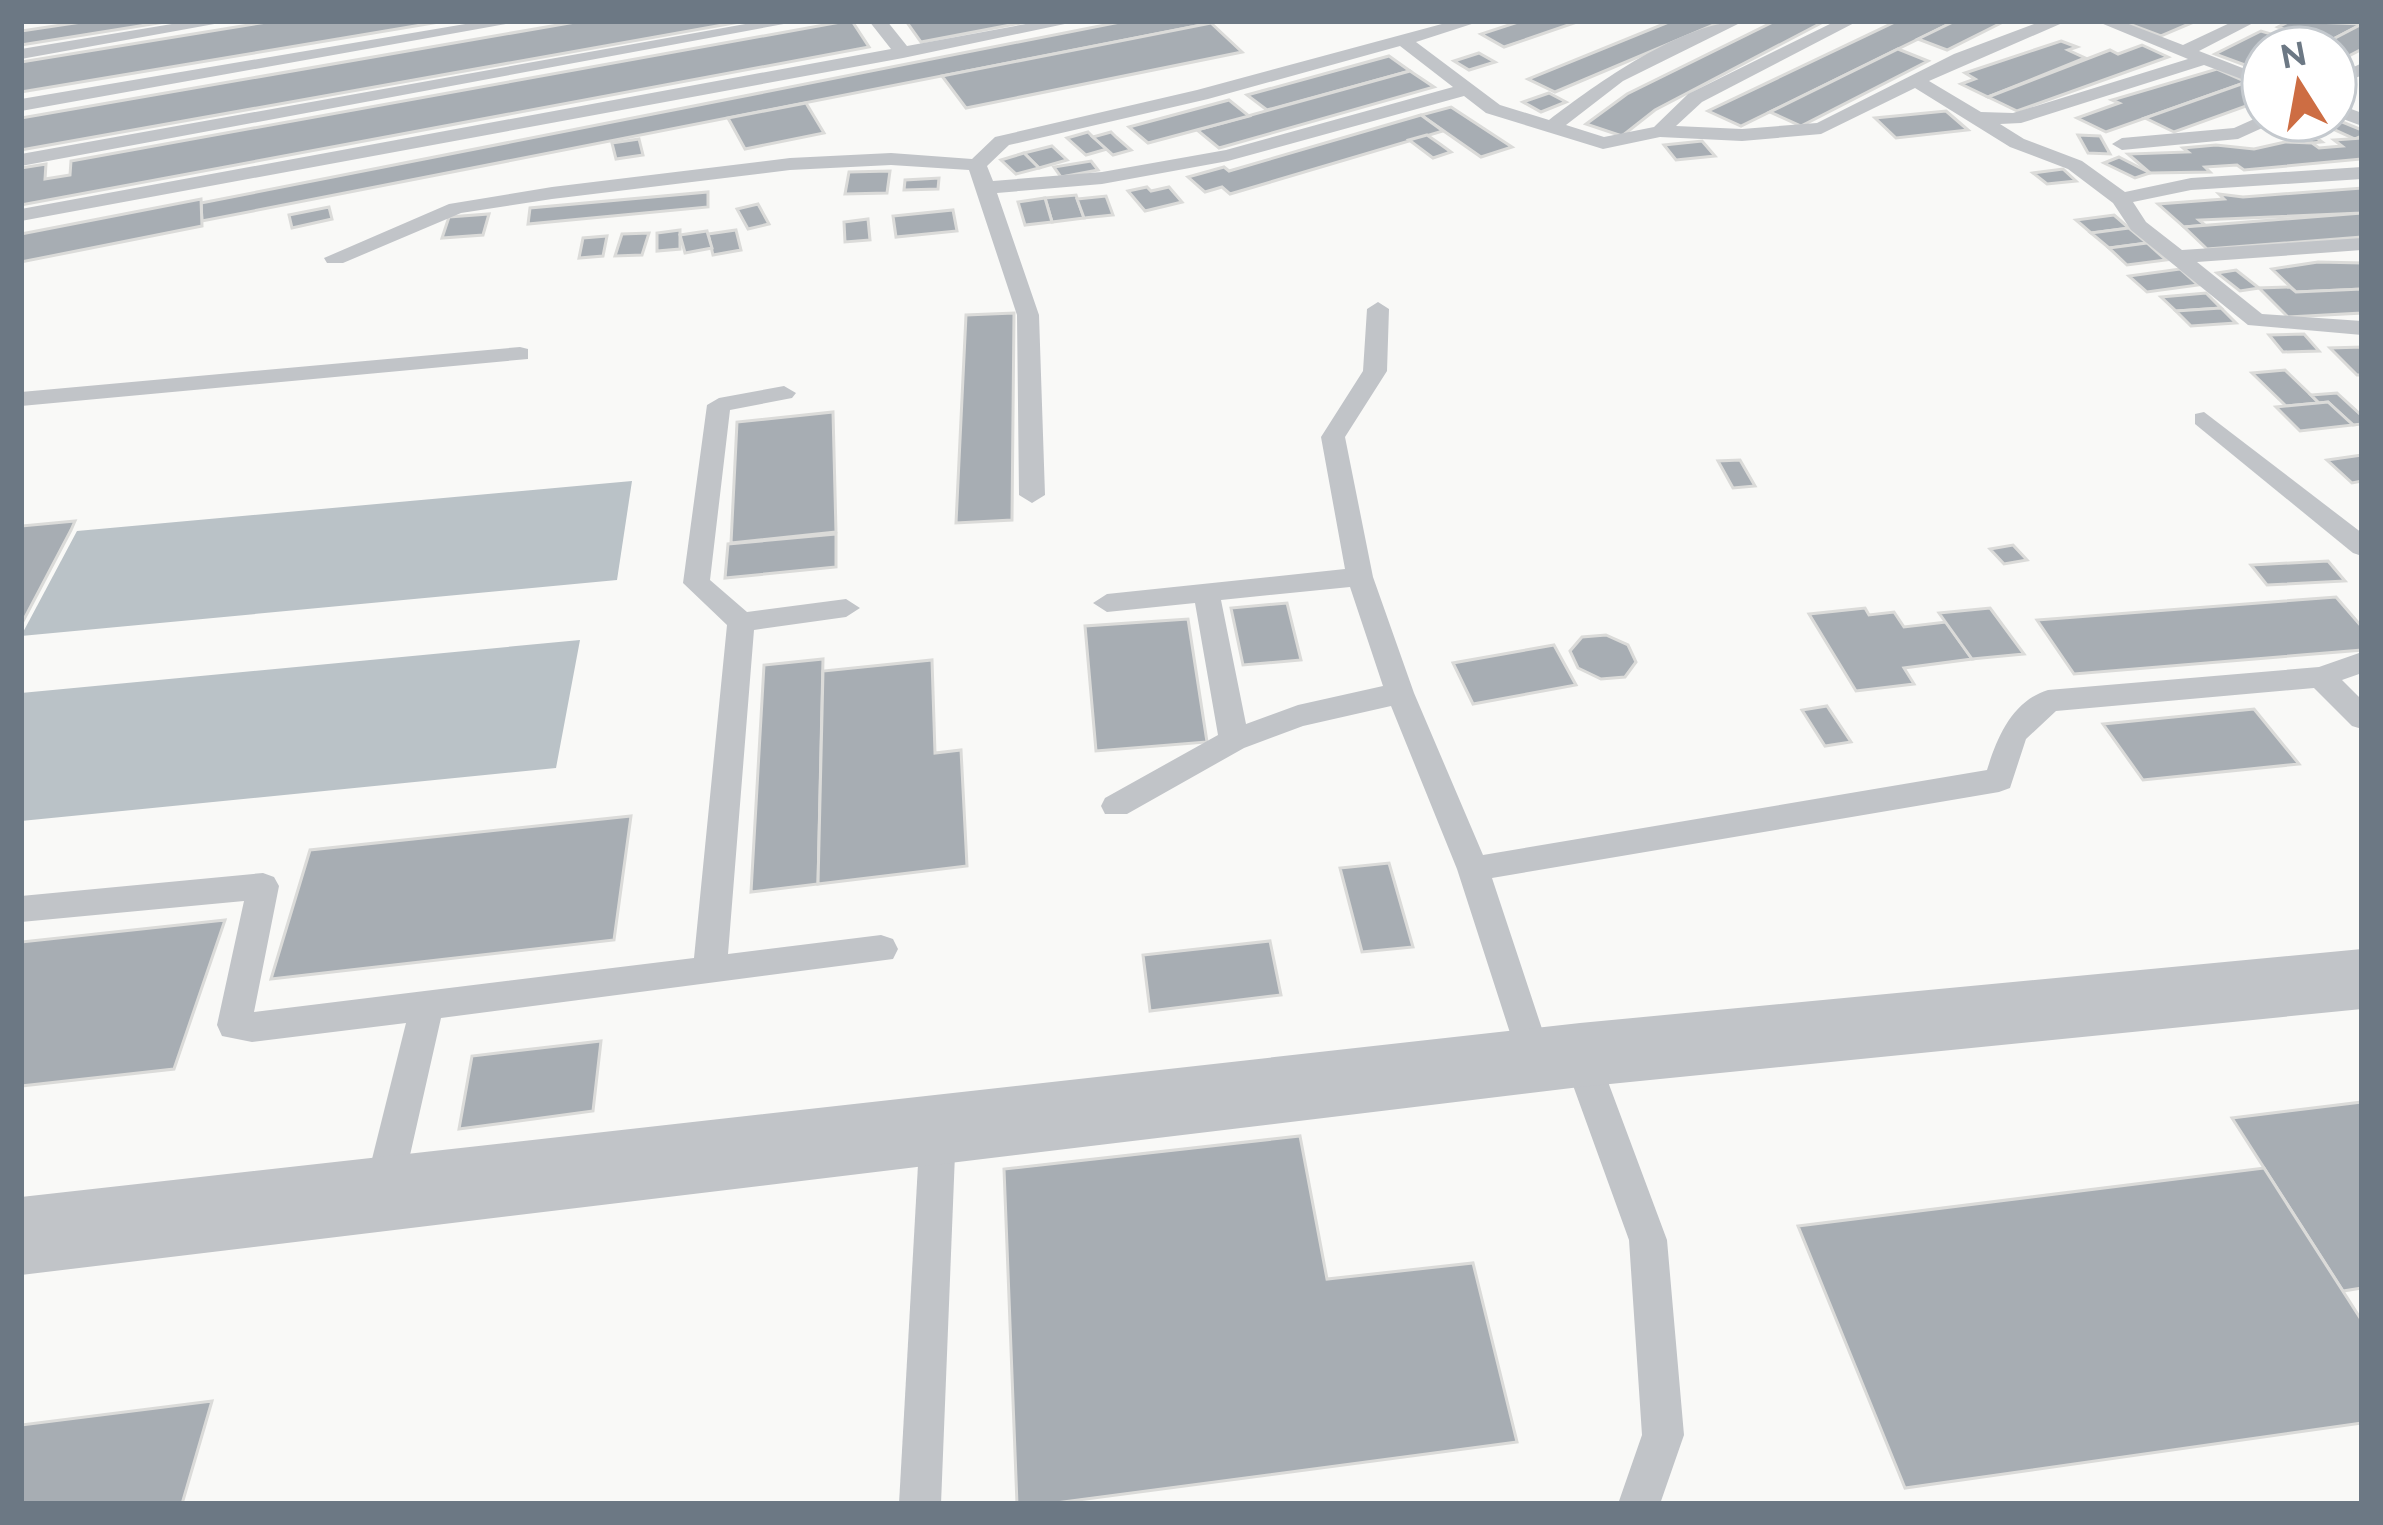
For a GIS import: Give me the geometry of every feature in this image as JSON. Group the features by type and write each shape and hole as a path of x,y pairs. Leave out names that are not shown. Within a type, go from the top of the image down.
{"street":[{"path":"21,1236 1557,1059 2362,979"}],"lane":[{"path":"21,54 222,21"},
{"path":"21,105 513,21"},
{"path":"21,160 791,21"},
{"path":"878,21 903,53"},
{"path":"21,215 1070,21"},
{"path":"335,258 456,208 552,193 790,164 891,159 976,166 1002,141 1201,95 1472,21"},
{"path":"1552,127 1617,77 1735,21"},
{"path":"1660,130 1695,98 1849,21"},
{"path":"1405,40 1492,109 1603,143 1660,130 1742,134 1821,128 1960,58 2058,21"},
{"path":"2105,21 2239,73"},
{"path":"1981,118 2014,119 2193,56 2248,21"},
{"path":"1915,80 2017,143 2075,165 2121,199 2138,226 2256,320 2362,328"},
{"path":"985,188 1102,178 1228,154 1467,89"},
{"path":"2122,144 2239,132"},
{"path":"976,166 1028,315 1032,495"},
{"path":"2121,199 2192,184 2362,173"},
{"path":"2179,257 2362,244"},
{"path":"1378,309 1375,371 1333,437 1360,577 1400,693 1473,869 1557,1059 1648,1240 1663,1435 1639,1504"},
{"path":"21,399 520,354"},
{"path":"784,393 719,404 696,583 741,622 846,608"},
{"path":"2204,418 2362,548"},
{"path":"1107,603 1360,577"},
{"path":"1206,592 1234,740"},
{"path":"710,970 741,622"},
{"path":"1473,869 1999,780 2013,734 2048,700 2321,677 2362,662"},
{"path":"2321,677 2362,718"},
{"path":"1116,806 1234,740 1298,716 1400,693"},
{"path":"21,909 263,886 234,1025 252,1028 881,949"},
{"path":"382,1195 427,1005"},
{"path":"920,1504 938,1129"}],"shaded area":[{"path":"632,481 617,580 21,636 77,531"},
{"path":"580,640 556,768 21,821 21,693"}],"building":[{"path":"88,21 171,21 21,45 21,31"},
{"path":"273,21 445,21 21,92 21,62"},
{"path":"581,21 745,21 21,150 21,118"},
{"path":"852,21 869,47 21,205 21,168 46,164 45,179 70,175 71,161"},
{"path":"906,21 1031,21 921,42"},
{"path":"1125,21 1222,21 202,221 201,203"},
{"path":"1521,21 1577,22 1504,47 1481,34"},
{"path":"1671,21 1723,21 1555,92 1528,79"},
{"path":"1775,21 1825,21 1655,110 1622,136 1586,124 1627,94"},
{"path":"1897,21 1955,21 1741,126 1708,111"},
{"path":"1955,21 2005,21 1947,50 1918,39"},
{"path":"2196,21 2161,36 2129,24"},
{"path":"2290,21 2362,24 2359,26 2284,24"},
{"path":"1211,23 1242,52 966,108 942,76"},
{"path":"2061,41 2077,47 2068,50 2085,58 1988,97 1961,84 1975,79 1965,73"},
{"path":"2239,42 2239,63 2215,54"},
{"path":"2142,45 2168,57 2017,111 1988,97 2110,50 2118,54"},
{"path":"1898,49 1928,61 1801,126 1770,112"},
{"path":"1479,53 1495,62 1469,70 1454,61"},
{"path":"1389,56 1410,71 1267,110 1247,95"},
{"path":"2217,69 2239,79 2239,85 2106,132 2077,118 2119,103 2112,100"},
{"path":"1410,71 1434,87 1219,148 1197,130"},
{"path":"2239,85 2239,109 2174,132 2145,118"},
{"path":"1549,93 1566,102 1541,112 1523,102"},
{"path":"1229,100 1249,116 1148,143 1129,127"},
{"path":"806,103 824,133 745,149 728,118"},
{"path":"1451,107 1512,147 1481,157 1421,115"},
{"path":"1946,111 1968,130 1896,138 1875,118"},
{"path":"1421,115 1443,131 1230,194 1222,187 1205,192 1188,177 1224,167 1229,171"},
{"path":"1088,132 1107,149 1086,155 1067,138"},
{"path":"1111,132 1131,150 1113,155 1093,137"},
{"path":"1427,135 1451,152 1433,158 1409,140"},
{"path":"2078,135 2100,136 2110,154 2088,153"},
{"path":"2359,138 2362,159 2244,170 2237,165 2205,167 2210,172 2150,173 2128,154 2188,152 2183,148 2216,145 2254,149 2313,144 2319,148 2359,144"},
{"path":"639,139 643,155 616,159 612,143"},
{"path":"1702,141 1715,156 1676,160 1664,145"},
{"path":"1052,146 1067,160 1039,168 1024,153"},
{"path":"1024,153 1039,168 1016,174 1001,160"},
{"path":"2119,157 2150,173 2135,178 2104,163"},
{"path":"1091,161 1098,170 1061,177 1054,167"},
{"path":"2063,169 2076,181 2047,184 2033,173"},
{"path":"890,171 887,193 845,194 849,172"},
{"path":"939,178 938,189 904,190 905,180"},
{"path":"1147,187 1151,191 1169,187 1182,202 1145,211 1128,191"},
{"path":"2362,188 2362,213 2199,220 2205,225 2184,227 2158,204 2224,199 2219,194 2243,197"},
{"path":"708,192 708,207 528,224 530,208"},
{"path":"1076,195 1084,218 1052,222 1045,198"},
{"path":"1106,196 1113,215 1084,218 1077,199"},
{"path":"1045,198 1052,222 1025,225 1018,202"},
{"path":"201,199 202,226 21,262 21,234"},
{"path":"758,204 769,224 748,229 737,209"},
{"path":"329,207 332,219 292,228 289,215"},
{"path":"953,210 957,231 896,237 893,216"},
{"path":"2362,213 2362,237 2207,249 2184,227"},
{"path":"489,214 483,235 442,238 449,217"},
{"path":"2114,215 2129,228 2091,233 2076,220"},
{"path":"868,219 870,240 845,242 844,222"},
{"path":"2129,228 2147,243 2109,248 2091,233"},
{"path":"680,230 680,249 657,251 657,233"},
{"path":"736,230 741,250 713,255 708,234"},
{"path":"707,231 712,248 685,253 680,235"},
{"path":"649,233 642,255 615,256 622,234"},
{"path":"607,236 603,256 579,258 583,238"},
{"path":"2147,243 2166,260 2127,265 2109,248"},
{"path":"2318,262 2362,263 2362,289 2296,292 2272,269"},
{"path":"2180,269 2198,285 2147,292 2129,276"},
{"path":"2236,270 2259,288 2240,291 2217,273"},
{"path":"2290,287 2296,292 2362,289 2362,313 2288,317 2259,288"},
{"path":"2206,293 2221,308 2176,311 2161,297"},
{"path":"2221,308 2236,323 2191,326 2176,311"},
{"path":"1014,313 1012,520 956,523 966,315"},
{"path":"2304,334 2319,351 2283,352 2269,335"},
{"path":"2362,347 2362,375 2330,348"},
{"path":"2285,370 2319,403 2286,406 2252,373"},
{"path":"2337,393 2362,416 2362,424 2353,425 2328,402 2319,403 2311,395"},
{"path":"2328,402 2353,425 2300,431 2276,407"},
{"path":"833,412 836,532 731,543 737,422"},
{"path":"2362,455 2362,481 2352,483 2327,460"},
{"path":"1740,460 1755,486 1733,488 1718,461"},
{"path":"75,521 71,530 21,625 21,526"},
{"path":"836,534 836,567 725,578 728,544"},
{"path":"2013,545 2027,560 2004,564 1990,549"},
{"path":"2328,561 2345,581 2267,585 2251,565"},
{"path":"2336,597 2362,627 2362,650 2074,674 2037,620"},
{"path":"1287,603 1301,660 1243,665 1231,608"},
{"path":"1865,608 1869,615 1894,612 1904,627 1946,622 1972,659 1904,668 1914,684 1856,691 1809,614"},
{"path":"1990,608 2024,654 1972,659 1939,613"},
{"path":"1188,619 1207,742 1096,751 1085,626"},
{"path":"1606,635 1628,645 1636,662 1625,677 1601,679 1578,668 1570,651 1582,637"},
{"path":"1554,645 1576,685 1473,704 1453,663"},
{"path":"823,659 818,884 751,892 764,665"},
{"path":"932,660 935,753 961,750 967,866 818,884 823,671"},
{"path":"1827,706 1851,742 1825,746 1802,710"},
{"path":"2254,709 2299,764 2143,780 2103,724"},
{"path":"631,816 614,940 271,979 310,850"},
{"path":"1389,863 1413,947 1362,952 1340,868"},
{"path":"225,920 174,1069 21,1086 21,942"},
{"path":"1270,941 1281,995 1150,1011 1143,955"},
{"path":"601,1041 593,1111 459,1129 472,1056"},
{"path":"2362,1102 2362,1288 2343,1291 2232,1118"},
{"path":"1300,1136 1327,1279 1473,1263 1517,1442 1048,1504 1017,1504 1004,1169"},
{"path":"2264,1168 2362,1321 2362,1423 1905,1488 1798,1226"},
{"path":"212,1401 182,1504 21,1504 21,1425"}]}
